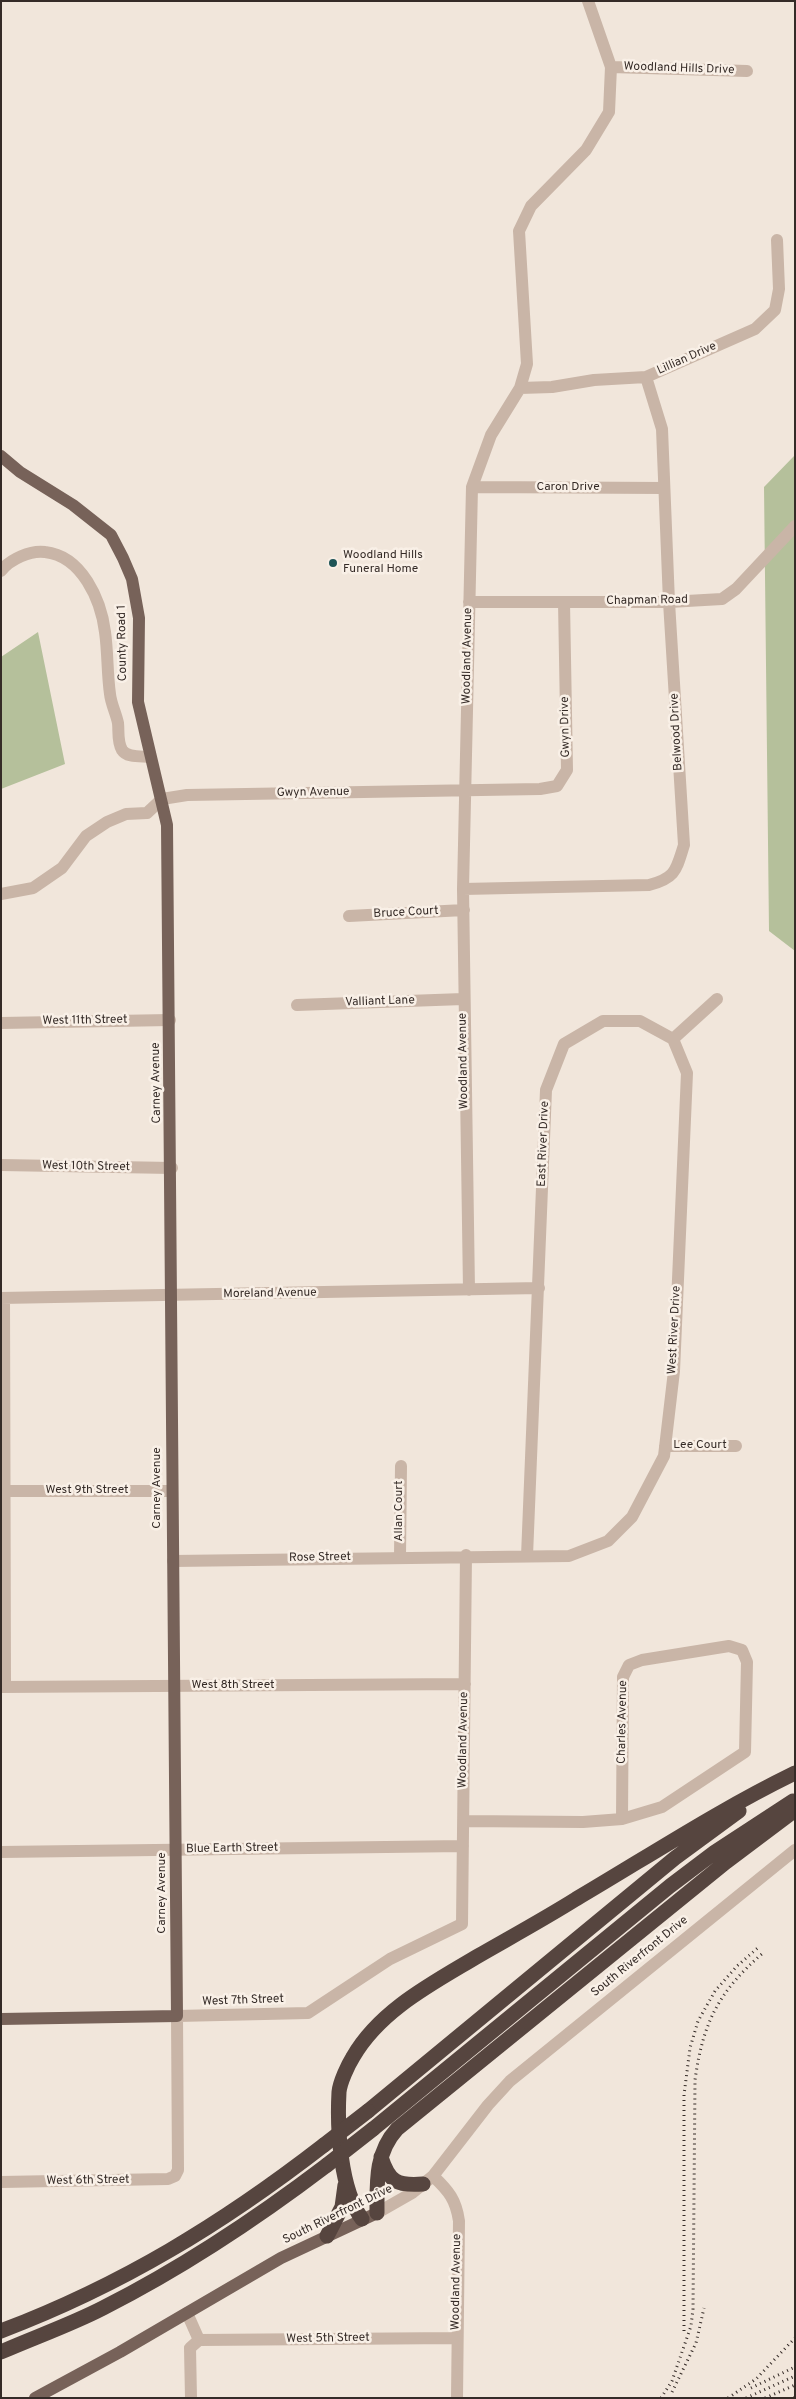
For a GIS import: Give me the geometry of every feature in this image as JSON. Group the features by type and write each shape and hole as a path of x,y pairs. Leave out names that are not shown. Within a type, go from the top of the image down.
{"highway":[{"path":"2,2330 87,2294 182,2245 271,2186 368,2112 675,1858 747,1805 795,1774"},
{"path":"327,2236 342,2207 345,2184 340,2141 339,2090 353,2057 379,2024 424,1988 576,1900 737,1801 795,1774"},
{"path":"2,2351 102,2308 191,2259 242,2228 373,2129 670,1886 715,1852 795,1800"},
{"path":"377,2213 377,2174 381,2155 388,2138 397,2129 726,1862 795,1810"},
{"path":"381,2155 384,2167 391,2178 407,2186 428,2180"},
{"path":"345,2184 362,2219"}],"main road":[{"name":"County Road 1","path":"1,456 20,472 73,505 111,535 123,558 136,598 139,618 138,702 150,757 162,799"},
{"name":"Carney Avenue","path":"162,799 167,826 168,856 172,1168 172,1491 177,1850 177,2016"},
{"name":"West 7th Street","path":"1,2019 177,2016"},
{"name":"South Riverfront Drive","path":"35,2398 281,2258 377,2213"}],"street":[{"name":"Woodland Avenue","path":"469,1290 463,999 463,889 472,487 491,435 520,388 527,364 518,231 531,206 586,150 609,112 610,67 588,1"},
{"name":"Woodland Hills Drive","path":"610,67 747,71"},
{"name":"Lillian Drive","path":"520,388 552,387 594,380 646,377 755,329 775,310 779,288 777,240"},
{"name":"Belwood Drive","path":"463,889 650,884 666,881 677,868 684,845 669,602 662,428 646,377"},
{"name":"Caron Drive","path":"472,487 664,488"},
{"name":"Chapman Road","path":"468,602 669,602 722,599 736,589 795,526"},
{"path":"1,571 13,561 29,553 39,551 59,555 74,564 90,585 101,614 105,632 110,695 118,723 118,736 122,751 129,756 150,757"},
{"name":"Gwyn Drive","path":"465,790 540,789 557,786 567,770 564,602"},
{"name":"Gwyn Avenue","path":"162,799 188,795 465,790"},
{"path":"1,894 34,888 62,868 86,836 107,822 126,814 148,813 162,799"},
{"name":"Bruce Court","path":"350,916 464,910"},
{"name":"Valliant Lane","path":"297,1005 463,999"},
{"path":"673,1040 717,999"},
{"name":"West 11th Street","path":"1,1023 170,1020"},
{"name":"East River Drive","path":"539,1288 546,1090 564,1044 603,1021 640,1021 673,1040"},
{"name":"West River Drive","path":"466,1555 569,1556 608,1541 632,1517 664,1456 674,1371 687,1073 673,1040"},
{"name":"West 10th Street","path":"1,1166 172,1168"},
{"path":"528,1556 539,1288"},
{"name":"Moreland Avenue","path":"3,1298 539,1288"},
{"path":"3,1298 3,1687"},
{"name":"Lee Court","path":"665,1446 736,1446"},
{"name":"Allan Court","path":"400,1556 401,1466"},
{"name":"West 9th Street","path":"4,1490 172,1491"},
{"name":"Woodland Avenue","path":"462,1924 466,1555"},
{"name":"Rose Street","path":"173,1561 466,1555"},
{"name":"Charles Avenue","path":"729,1646 742,1650 747,1662 745,1752 662,1807 622,1819 623,1677 629,1665 642,1660 729,1646"},
{"name":"West 8th Street","path":"3,1687 465,1684"},
{"path":"464,1821 583,1822 622,1819"},
{"name":"Blue Earth Street","path":"1,1852 463,1846"},
{"name":"South Riverfront Drive","path":"377,2213 398,2202 428,2180 488,2105 510,2081 795,1850"},
{"name":"West 7th Street","path":"177,2016 308,2013 390,1959 462,1924"},
{"name":"Carney Avenue","path":"175,2176 178,2170 177,2016"},
{"name":"West 6th Street","path":"1,2182 168,2179 175,2176"},
{"name":"Woodland Avenue","path":"428,2180 453,2196 457,2206 459,2221 456,2398"},
{"path":"187,2313 199,2340 190,2348 191,2398"},
{"name":"West 5th Street","path":"199,2340 456,2338"}],"green space":[{"path":"795,455 795,951 769,931 764,487"},
{"path":"38,632 65,764 1,789 1,657"}],"railway":[{"path":"684,2331 684,2095 690,2048 698,2021 715,1991 737,1966 760,1946"},
{"path":"661,2398 672,2381 691,2326 693,2309 695,2080 698,2059 708,2024 724,1995 763,1953"},
{"path":"672,2392 696,2343 704,2308"},
{"path":"728,2398 756,2379 795,2338"},
{"path":"751,2388 795,2367"},
{"path":"746,2398 795,2376"},
{"path":"765,2398 795,2385"}],"place":[{"name":"Woodland Hills Funeral Home","path":"333,563"}]}
